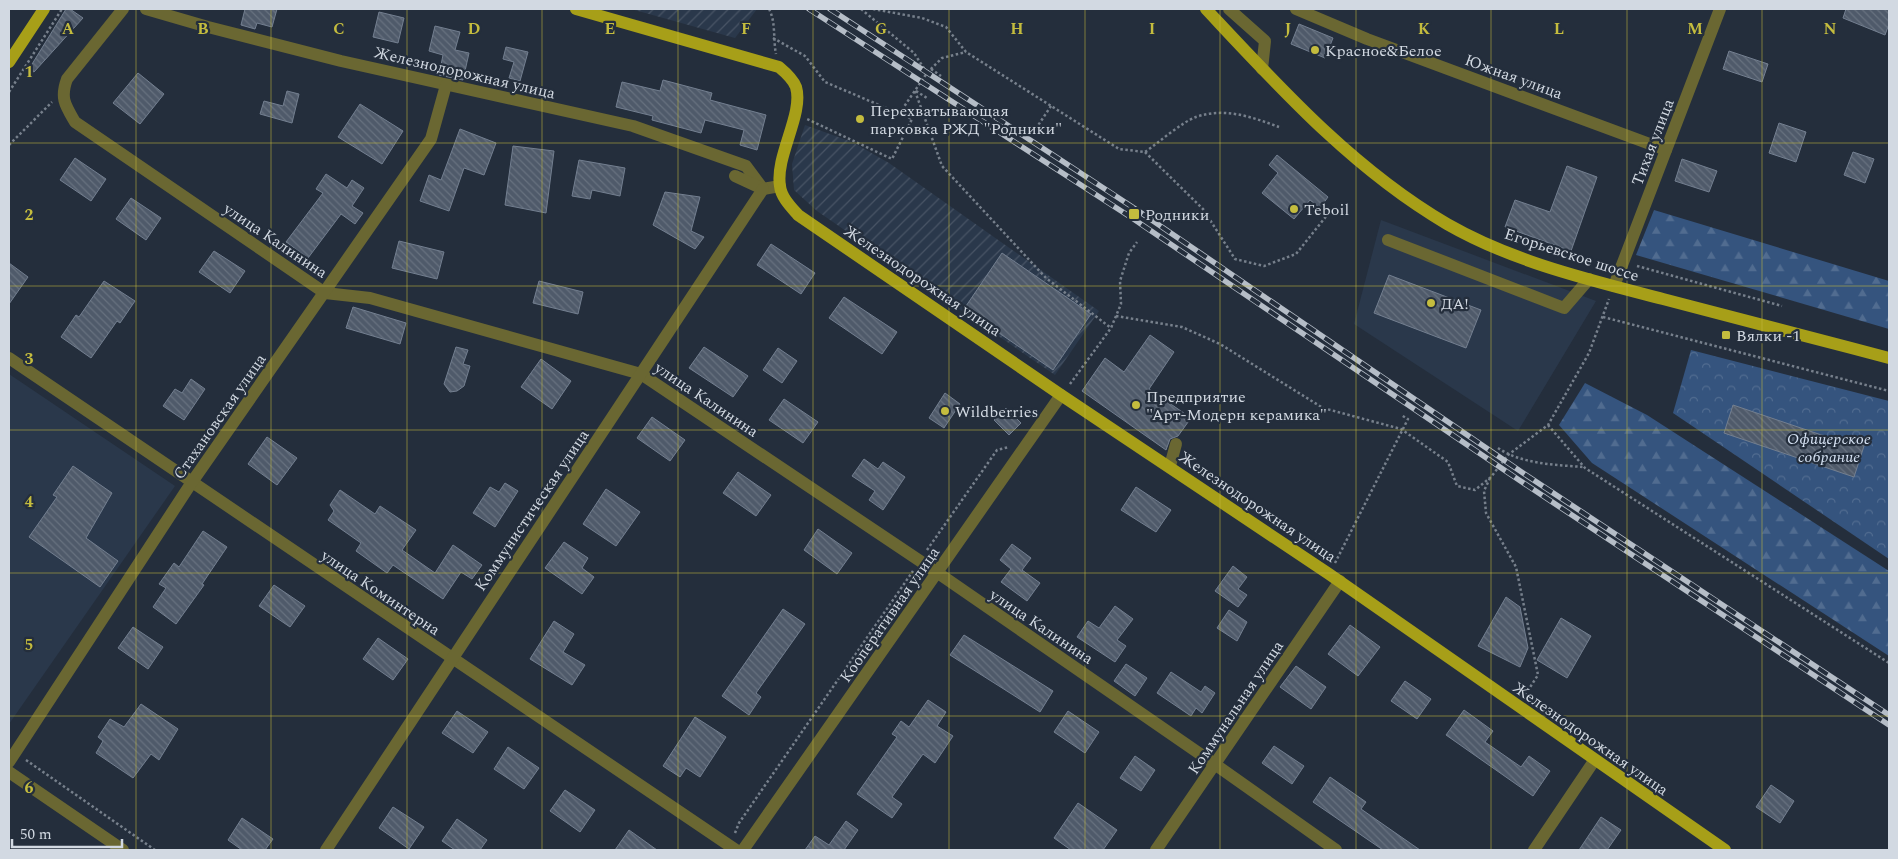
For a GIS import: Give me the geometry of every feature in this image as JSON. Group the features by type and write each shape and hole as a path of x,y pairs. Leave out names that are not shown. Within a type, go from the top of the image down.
{"main road":[{"path":"9,62 44,9"},
{"path":"576,9 778,67 788,74 796,86 797,98 781,165 780,186"},
{"name":"Егорьевское шоссе","path":"1206,9 1289,97 1352,155 1415,204 1448,224 1499,248 1537,263 1589,279 1612,290 1889,358"},
{"name":"Железнодорожная улица","path":"780,186 787,202 798,215 1062,396 1335,577 1594,761 1724,850"}],"street":[{"path":"62,92 67,79 123,9"},
{"name":"Железнодорожная улица","path":"146,9 208,27 446,85 634,126 746,166 763,189"},
{"path":"1229,9 1265,41 1262,69"},
{"name":"Южная улица","path":"1296,9 1367,39 1666,150"},
{"name":"Тихая улица","path":"1612,290 1720,9"},
{"name":"Стахановская улица","path":"12,757 192,482 431,139 446,85"},
{"name":"улица Калинина","path":"62,92 65,106 75,122 325,293 370,298 641,374 920,561 1336,850"},
{"path":"736,176 763,189 780,186"},
{"name":"Коммунистическая улица","path":"326,850 365,794 451,659 763,189"},
{"path":"1388,240 1564,308 1589,279"},
{"name":"улица Коминтерна","path":"9,358 451,659 733,848"},
{"name":"Кооперативная улица","path":"743,850 1062,396"},
{"path":"1170,466 1176,444"},
{"name":"Коммунальная улица","path":"1156,850 1216,765 1335,577"},
{"path":"1534,850 1594,761"},
{"path":"9,772 123,850"}],"path":[{"path":"9,92 62,9"},
{"path":"769,9 773,17 772,38 778,67"},
{"path":"861,9 914,53 927,73"},
{"path":"873,9 922,18 946,28 966,52 1119,149 1145,152 1203,210 1235,259 1264,266 1296,254 1332,210"},
{"path":"772,38 805,56 825,82 912,119 892,159 801,116"},
{"path":"899,114 930,68 942,58 966,52"},
{"path":"930,68 941,76"},
{"path":"915,91 927,98"},
{"path":"915,91 942,166 1046,278 1111,328"},
{"path":"9,145 62,92"},
{"path":"1033,133 1051,106"},
{"path":"1145,152 1196,117 1230,112 1279,127"},
{"path":"1062,396 1111,328 1121,304 1120,281 1129,253 1137,242"},
{"path":"1231,264 1235,259"},
{"path":"1636,266 1782,306"},
{"path":"1116,316 1182,327 1220,344 1323,408 1401,429 1448,462 1457,486 1475,490 1490,477 1508,455 1548,425 1589,353 1612,290"},
{"path":"1602,317 1889,391"},
{"path":"1335,577 1401,429 1408,419 1401,415"},
{"path":"1548,425 1585,468 1889,663"},
{"path":"733,848 739,823 997,450 1029,442"},
{"path":"1498,448 1508,455 1553,465 1585,468"},
{"path":"1490,477 1484,491 1486,514 1516,567 1538,674 1517,706"},
{"path":"12,757 155,850"}],"shaded area":[{"path":"631,9 757,9 735,38"},
{"path":"805,125 852,142 889,163 1099,311 1055,375 817,211 794,190 792,164"},
{"path":"1381,220 1596,301 1518,431 1354,324"},
{"path":"9,374 175,486 9,724"}],"green space":[{"path":"1654,210 1889,281 1889,329 1636,255"},
{"name":"Офицерское собрание","path":"1691,350 1889,401 1889,559 1673,413"},
{"path":"1585,383 1647,415 1889,571 1889,656 1592,463 1559,425"}],"building":[{"path":"66,9 70,9 83,18 34,72 29,69"},
{"path":"245,9 277,9 272,27 257,23 255,29 241,25"},
{"path":"1846,9 1889,9 1889,24 1885,35 1843,18"},
{"path":"379,12 404,18 398,43 373,37"},
{"path":"1299,24 1333,38 1325,58 1291,44"},
{"path":"435,26 460,32 455,50 469,53 463,80 439,75 443,55 429,51"},
{"path":"506,47 528,52 520,81 509,78 514,62 503,59"},
{"path":"1729,51 1768,64 1762,82 1723,69"},
{"path":"138,73 164,94 140,124 113,103"},
{"path":"663,80 712,93 710,100 766,115 757,150 740,145 744,130 705,120 701,133 652,120 653,116 616,107 622,82 660,91"},
{"path":"287,91 299,94 292,123 260,114 264,101 283,106"},
{"path":"360,104 403,131 382,164 338,137"},
{"path":"1779,123 1806,132 1796,162 1769,153"},
{"path":"460,129 496,143 484,175 464,168 449,211 420,201 429,175 441,180"},
{"path":"513,146 554,151 546,213 505,205"},
{"path":"1853,152 1874,159 1865,183 1844,175"},
{"path":"1277,155 1328,197 1320,208 1310,200 1294,219 1262,193 1278,173 1269,165"},
{"path":"75,158 106,179 91,201 60,180"},
{"path":"1682,159 1717,171 1709,192 1675,181"},
{"path":"579,160 625,168 620,196 592,190 590,199 572,196"},
{"path":"1567,166 1597,177 1571,251 1505,227 1515,200 1550,212"},
{"path":"326,174 347,188 352,180 364,188 352,206 363,213 355,224 341,214 308,258 286,242 323,193 316,189"},
{"path":"665,192 700,197 691,231 704,237 695,249 653,225"},
{"path":"131,198 161,218 146,240 116,219"},
{"path":"399,241 444,252 437,279 392,268"},
{"path":"771,244 815,273 801,294 757,265"},
{"path":"214,251 245,271 230,293 199,272"},
{"path":"1002,253 1091,314 1053,370 964,309"},
{"path":"9,263 28,277 9,304"},
{"path":"1389,275 1481,310 1466,348 1374,313"},
{"path":"104,281 135,301 120,323 117,321 91,358 61,337 76,315 79,317"},
{"path":"539,281 583,292 578,314 533,303"},
{"path":"844,297 897,332 882,354 829,318"},
{"path":"353,307 406,323 400,344 346,328"},
{"name":"Предприятие \"Арт-Модерн керамика\"","path":"1150,335 1174,352 1149,389 1191,418 1178,436 1170,439 1166,450 1082,391 1105,358 1124,372"},
{"path":"456,347 468,350 463,364 470,366 464,386 457,391 450,392 444,384"},
{"path":"704,347 748,376 733,397 689,368"},
{"path":"778,348 797,361 782,383 763,370"},
{"path":"541,359 571,381 552,409 521,387"},
{"path":"191,379 205,389 184,420 163,406 175,389 182,393"},
{"name":"Wildberries","path":"945,393 960,404 944,428 929,418"},
{"path":"784,399 818,422 803,443 769,420"},
{"path":"1733,405 1848,444 1851,438 1865,443 1854,477 1724,433"},
{"path":"1006,408 1021,423 1009,435 994,420"},
{"path":"652,417 685,440 670,461 637,438"},
{"path":"267,437 297,458 277,485 248,464"},
{"path":"864,459 878,469 883,462 905,477 883,510 869,500 875,491 852,476"},
{"path":"73,466 112,493 86,538 118,561 100,587 29,537 57,497 53,495"},
{"path":"738,472 771,495 756,516 723,493"},
{"path":"505,483 518,491 495,527 473,513 490,487 499,492"},
{"path":"1136,487 1171,510 1156,532 1121,510"},
{"path":"606,489 640,512 616,546 583,524"},
{"path":"340,490 375,514 380,506 416,530 402,550 435,573 453,545 482,565 472,579 461,572 443,599 393,565 387,573 356,551 361,543 328,520 334,511 330,505"},
{"path":"818,529 852,553 837,574 804,550"},
{"path":"203,531 227,547 202,584 204,585 176,624 153,607 166,588 159,584 174,563 179,567"},
{"path":"564,542 588,558 582,568 594,577 582,594 545,568"},
{"path":"1012,544 1031,558 1022,570 1040,583 1027,601 1001,582 1011,569 1000,560"},
{"path":"1233,566 1247,577 1238,589 1247,595 1238,607 1215,591"},
{"path":"274,585 305,606 290,627 259,606"},
{"path":"1506,597 1520,607 1528,648 1520,667 1478,646"},
{"path":"1115,606 1133,619 1117,640 1126,646 1115,662 1077,637 1088,621 1099,628"},
{"path":"783,609 805,624 756,693 761,697 749,715 722,696"},
{"path":"1229,610 1247,622 1237,641 1217,628"},
{"path":"1561,618 1591,636 1567,678 1537,660"},
{"path":"554,621 574,634 563,652 585,665 572,685 530,659"},
{"path":"1350,625 1380,647 1358,676 1328,654"},
{"path":"133,627 163,647 148,669 118,648"},
{"path":"964,635 1053,691 1040,712 950,655"},
{"path":"378,638 408,659 393,680 363,659"},
{"path":"1126,664 1147,678 1135,696 1114,681"},
{"path":"1296,666 1326,687 1311,709 1280,687"},
{"path":"1171,672 1201,692 1205,686 1215,693 1202,713 1196,708 1191,716 1157,693"},
{"path":"1405,681 1431,699 1417,719 1391,701"},
{"path":"928,700 946,712 937,726 953,736 935,763 923,754 892,797 902,804 892,818 857,794 897,737 892,734 901,721 909,727"},
{"path":"141,704 178,729 159,760 151,754 133,778 96,753 103,741 98,737 110,719 124,727"},
{"path":"1464,710 1493,731 1485,742 1521,767 1529,756 1550,771 1533,796 1446,735"},
{"path":"457,711 488,732 473,753 442,733"},
{"path":"1068,711 1099,732 1085,753 1054,732"},
{"path":"695,717 726,737 700,777 686,768 680,777 663,766"},
{"path":"1274,746 1304,766 1292,784 1262,763"},
{"path":"508,747 539,768 524,789 494,769"},
{"path":"1135,756 1155,770 1141,791 1120,778"},
{"path":"1330,777 1366,802 1361,809 1420,850 1383,850 1313,802"},
{"path":"1771,785 1794,801 1780,823 1756,807"},
{"path":"565,790 595,810 580,832 550,811"},
{"path":"1078,803 1117,830 1103,850 1071,850 1054,838"},
{"path":"393,807 424,827 409,849 379,828"},
{"path":"1601,817 1621,830 1607,850 1579,850"},
{"path":"242,818 273,839 265,850 242,850 228,840"},
{"path":"457,819 487,840 480,850 455,850 442,841"},
{"path":"846,821 858,830 844,850 805,850 815,836 829,845"},
{"path":"629,830 657,850 615,850"}],"railway":[{"path":"809,9 1132,218 1519,480 1889,725"},
{"path":"830,9 1137,210 1523,473 1889,715"}],"place":[{"name":"Красное&Белое","path":"1315,50"},
{"name":"Перехватывающая парковка РЖД \"Родники\"","path":"860,119"},
{"name":"Teboil","path":"1294,209"},
{"name":"Родники","path":"1134,214"},
{"name":"ДА!","path":"1431,303"},
{"name":"Вялки -1","path":"1726,335"},
{"name":"Предприятие \"Арт-Модерн керамика\"","path":"1136,405"},
{"name":"Wildberries","path":"945,411"}]}
